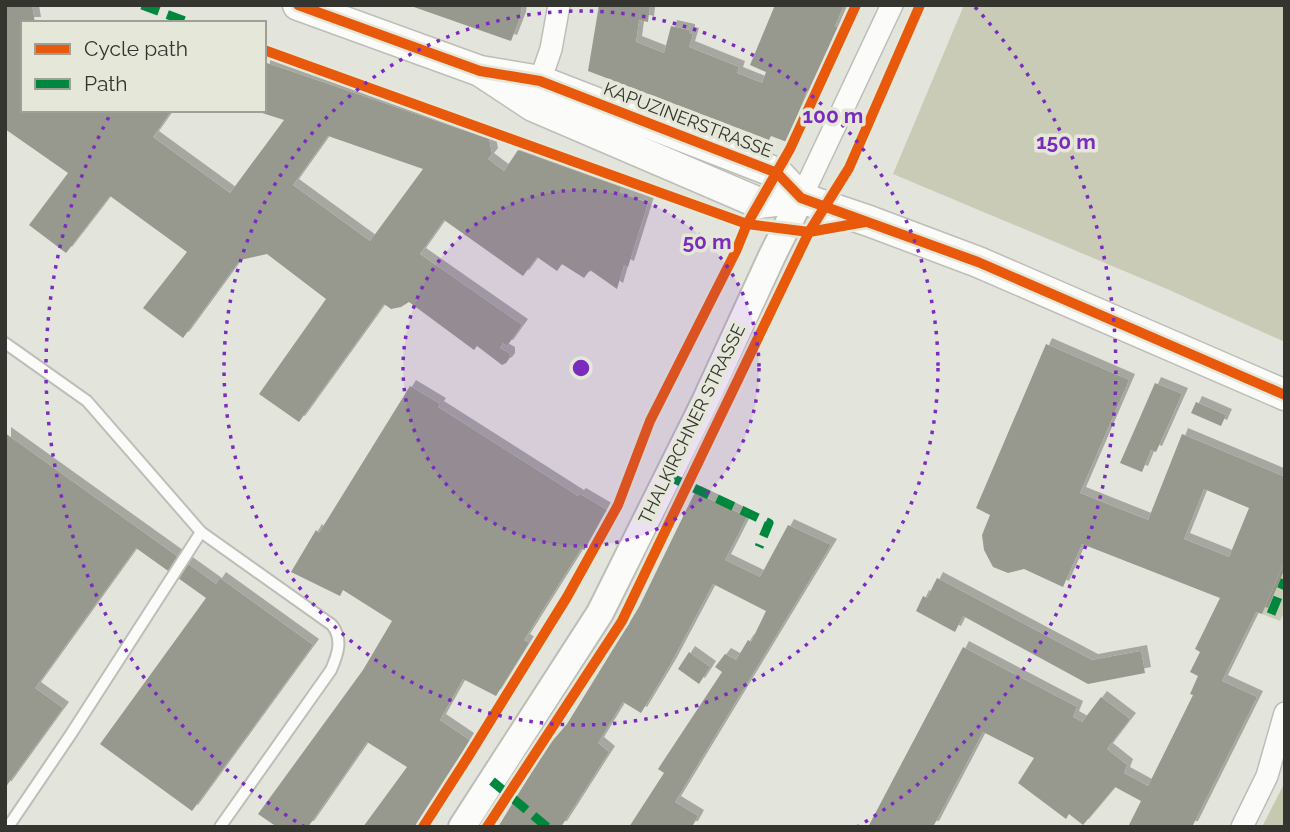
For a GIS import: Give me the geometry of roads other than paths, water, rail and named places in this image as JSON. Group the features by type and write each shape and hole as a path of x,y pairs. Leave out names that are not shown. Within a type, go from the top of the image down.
{"main road":[{"name":"KAPUZINERSTRASSE","path":"298,5 481,71 536,86 777,173 801,198 978,262 1285,395"},
{"name":"KAPUZINERSTRASSE","path":"481,71 533,106 759,203 801,198"}],"street":[{"path":"536,86 551,49 559,5"},
{"name":"THALKIRCHNER STRASSE","path":"462,827 600,613 705,402 892,5"},
{"path":"1242,827 1267,776 1285,713"}],"lane":[{"path":"757,181 801,198"},
{"path":"5,343 87,401 201,531 337,631 337,656 331,670 220,827"},
{"path":"8,827 201,531"}]}
